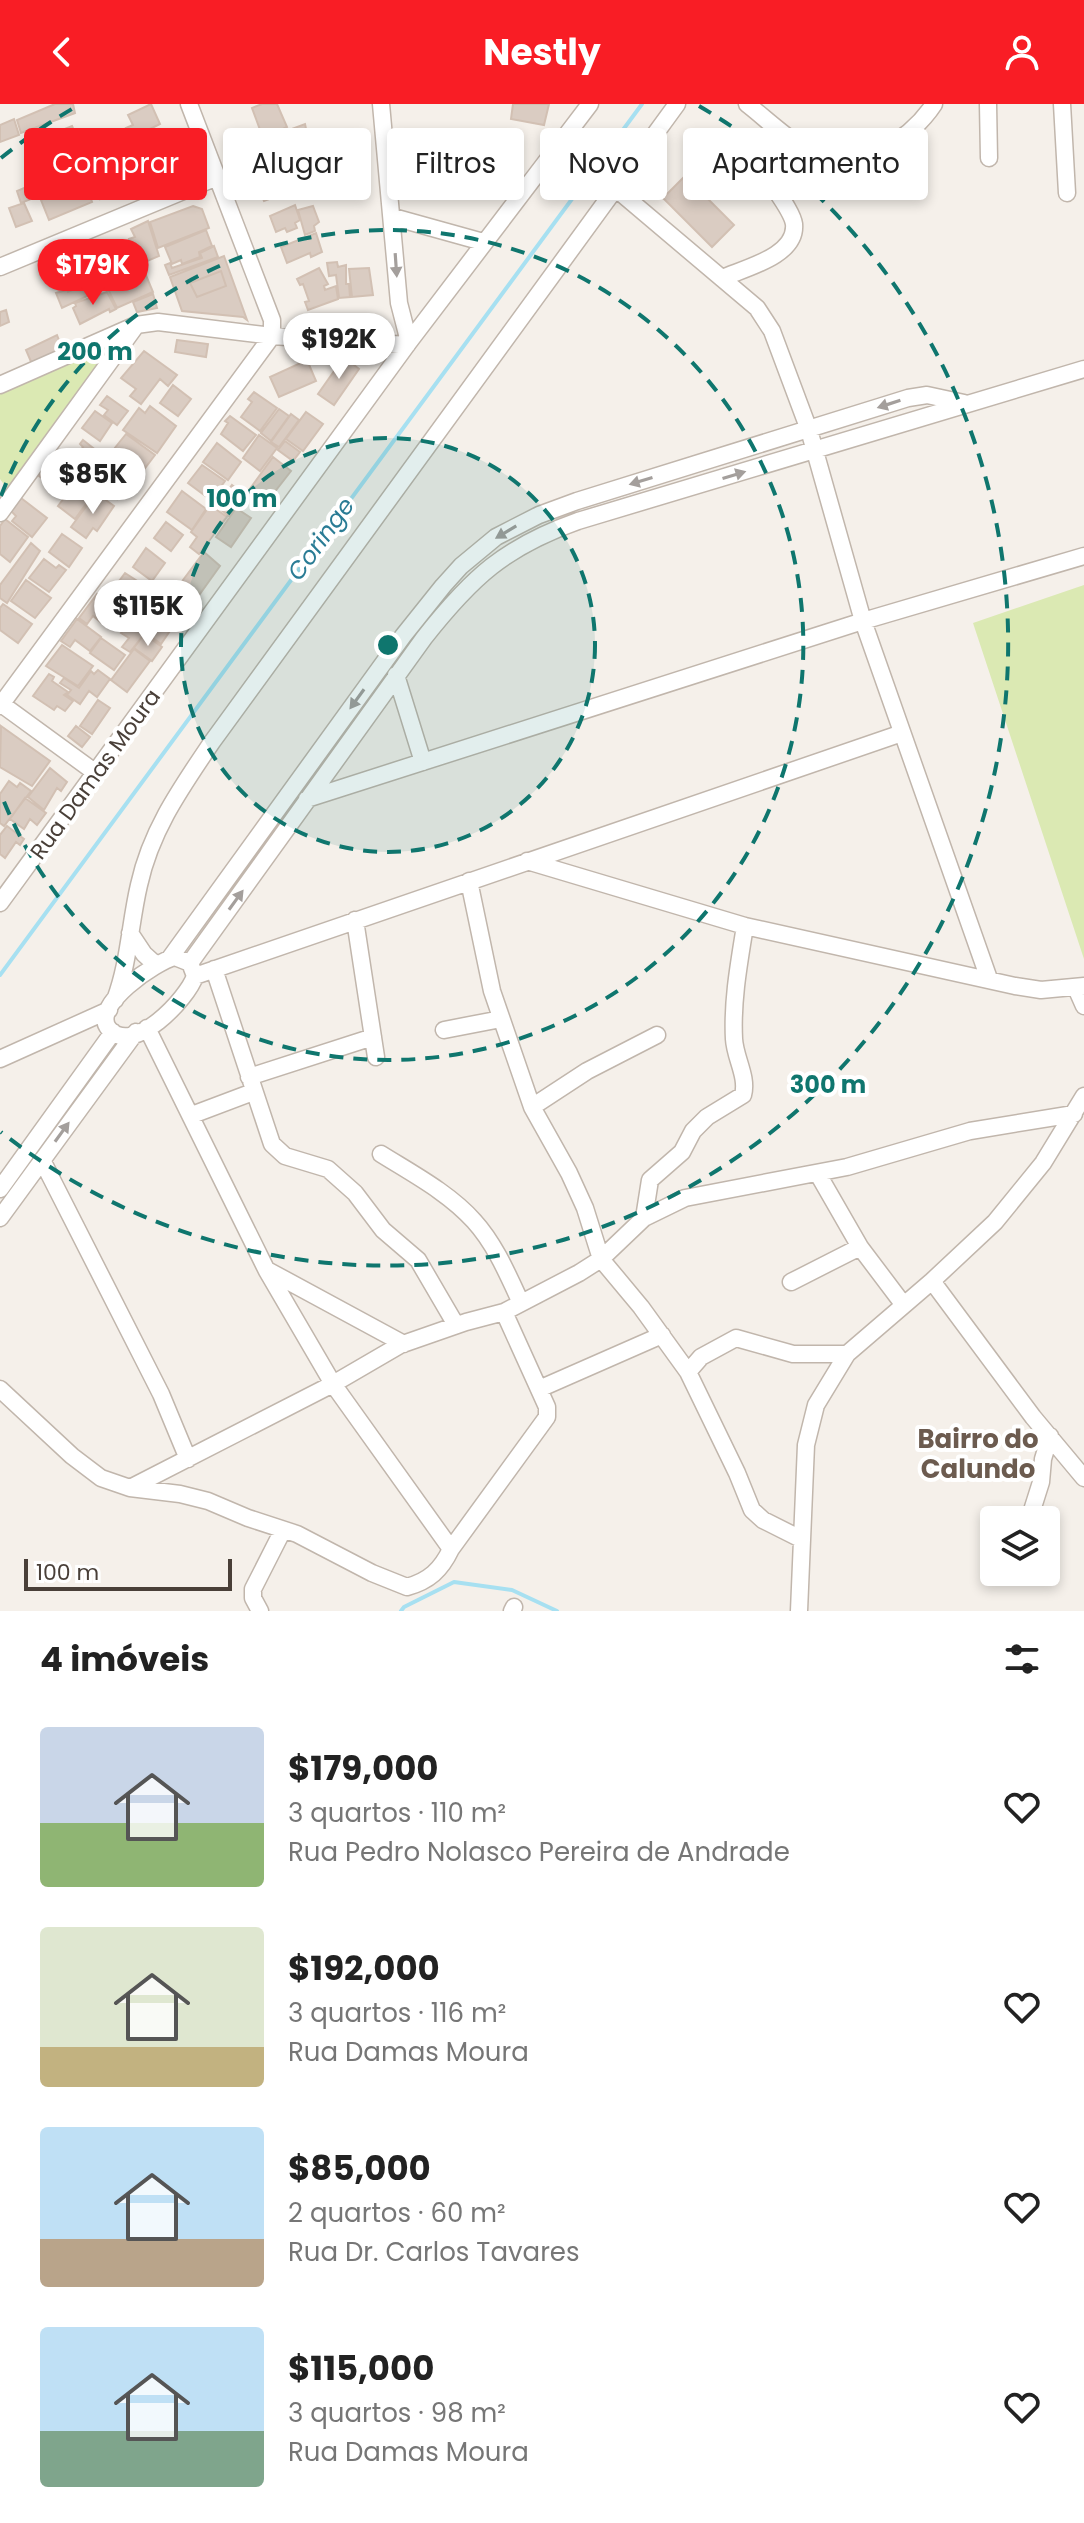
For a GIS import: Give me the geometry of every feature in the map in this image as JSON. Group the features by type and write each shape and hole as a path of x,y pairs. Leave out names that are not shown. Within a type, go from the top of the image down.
{"street":[{"path":"96,773 0,704 272,336 272,320 189,104"},
{"path":"0,385 136,325 158,322 272,336 408,344 401,317 381,104"},
{"path":"659,128 677,104"},
{"path":"747,104 814,155 832,160 859,158 877,152 926,117 934,104"},
{"path":"988,104 989,158"},
{"path":"1062,104 1067,193"},
{"name":"Rua Damas Moura","path":"0,903 584,107"},
{"path":"1065,148 1084,145"},
{"path":"0,267 217,177"},
{"path":"606,200 172,801 148,852 140,882 123,975 106,1024 113,1032 126,1035 142,1030 178,1005 188,993 193,970 396,675 465,588 484,570 525,542 578,521 1084,369"},
{"path":"629,200 766,318 809,430 863,621 989,979"},
{"path":"722,278 780,252 792,240 794,222 781,200"},
{"path":"393,217 483,242"},
{"path":"2,504 136,325"},
{"path":"163,961 403,636 461,566 496,537 539,515 577,501 908,398 927,395 965,404"},
{"path":"285,798 309,799 863,621 1084,556"},
{"path":"396,675 423,762"},
{"path":"0,1059 112,1005 135,979 163,961 180,957 193,970 214,969 902,733"},
{"path":"526,861 745,926 1041,990 1080,987 1084,1006"},
{"path":"469,881 488,975 501,1019 532,1107 585,1208 601,1259 688,1372 752,1510 763,1520 801,1539"},
{"path":"355,920 376,1057"},
{"path":"644,1218 650,1180 682,1152 693,1131 707,1117 743,1095 745,1088 734,1042 735,1005 745,926"},
{"path":"130,933 144,954 163,961"},
{"path":"214,969 268,1136 277,1151 322,1165 355,1193 383,1230 418,1260 456,1325"},
{"path":"444,1030 501,1019"},
{"path":"142,1030 192,1115 267,1271 333,1384 451,1549"},
{"path":"0,1218 142,1030"},
{"path":"0,1189 113,1032"},
{"path":"532,1107 587,1071 657,1035"},
{"path":"192,1115 251,1084 373,1037"},
{"path":"799,1611 806,1445 816,1405 847,1354 995,1222 1043,1163 1084,1096"},
{"path":"130,1488 404,1344 504,1312 579,1273 601,1259 644,1218 658,1209 696,1195 818,1174 970,1131 1074,1114"},
{"path":"381,1154 453,1200 475,1222 498,1256 521,1303"},
{"path":"42,1160 161,1394 188,1459"},
{"path":"818,1174 860,1247 903,1304"},
{"path":"791,1282 860,1247"},
{"path":"267,1271 404,1344"},
{"path":"932,1281 1084,1478"},
{"path":"0,1389 90,1470 115,1484 200,1499 324,1546 372,1573 407,1587 431,1577 445,1562 451,1549 547,1417 547,1407 504,1312"},
{"path":"539,1389 662,1335"},
{"path":"688,1372 701,1357 741,1337 793,1354 847,1354"},
{"path":"1033,1506 1050,1436"},
{"path":"260,1611 253,1598 253,1589 283,1530"}],"green space":[{"path":"110,345 112,350 8,490 0,479 0,390"},
{"path":"1084,585 1084,959 973,623"}],"building":[{"path":"55,104 73,104 75,113 34,128 24,128 21,133 17,120"},
{"path":"151,104 160,124 152,128 126,128 133,125 128,115"},
{"path":"277,104 287,127 259,128 252,108"},
{"path":"513,104 549,104 544,125 511,119"},
{"path":"14,119 19,135 0,142 0,125"},
{"path":"683,178 683,200 709,200 734,225 712,247 665,200"},
{"path":"24,188 24,200 28,200 21,203 17,191"},
{"path":"41,200 91,200 92,202 49,220"},
{"path":"24,203 32,221 16,227 9,208"},
{"path":"295,205 300,220 295,223 297,228 276,232 270,216"},
{"path":"193,206 202,209 209,228 158,248 150,222"},
{"path":"313,206 319,222 314,226 315,231 305,235 298,210"},
{"path":"148,221 159,256 138,265 129,239 135,237 131,229"},
{"path":"206,230 212,246 199,252 200,257 182,264 181,260 172,264 165,247"},
{"path":"316,233 322,252 311,257 310,253 287,263 281,247"},
{"path":"112,244 127,279 102,289 97,278 105,275 94,251"},
{"path":"214,246 218,257 169,275 165,265 170,263 172,268 202,258 200,253"},
{"path":"77,248 90,280 69,289 57,257"},
{"path":"224,256 247,320 243,317 182,311 170,277"},
{"path":"133,258 140,274 128,279 122,263"},
{"path":"337,262 338,267 346,265 350,297 339,298 336,275 329,276 327,263"},
{"path":"319,268 328,284 324,286 325,290 336,286 338,299 308,310 305,302 309,301 303,284 300,285 297,279"},
{"path":"369,268 373,295 352,297 349,269"},
{"path":"221,271 226,286 197,297 190,283"},
{"path":"145,273 153,292 117,308 108,289"},
{"path":"96,279 100,290 62,308 56,293 68,292"},
{"path":"107,292 116,309 110,312 109,309 80,324 73,308 75,303"},
{"path":"153,294 157,308 137,312 133,302"},
{"path":"6,310 9,322 0,326 0,312"},
{"path":"57,335 62,348 32,364 26,350"},
{"path":"177,340 208,344 206,357 175,352"},
{"path":"144,351 177,375 168,386 160,379 141,404 130,396 136,389 121,378"},
{"path":"344,357 359,369 334,405 318,394"},
{"path":"307,360 316,381 279,397 270,377"},
{"path":"173,385 191,399 178,416 160,403"},
{"path":"254,392 277,408 260,431 241,417 252,402 248,399"},
{"path":"107,396 128,411 117,425 104,415 108,410 100,405"},
{"path":"150,406 176,426 157,453 123,430 139,408 145,413"},
{"path":"279,409 289,416 271,441 261,433"},
{"path":"95,411 112,423 100,441 82,428"},
{"path":"306,412 323,424 303,451 286,439"},
{"path":"291,414 299,420 279,447 271,442"},
{"path":"230,416 256,435 243,451 221,434"},
{"path":"126,434 155,455 139,476 110,454"},
{"path":"259,435 277,448 260,471 243,458"},
{"path":"83,440 102,455 98,461 89,455 77,472 69,466 83,447 80,444"},
{"path":"285,441 300,452 293,461 278,450"},
{"path":"217,443 241,462 228,480 203,462"},
{"path":"53,457 80,476 75,481 73,479 63,493 39,476"},
{"path":"273,457 291,471 266,503 249,490"},
{"path":"114,464 132,478 117,499 99,484"},
{"path":"202,465 225,481 211,500 188,483"},
{"path":"80,477 96,490 75,519 58,506"},
{"path":"232,485 244,494 229,516 220,509"},
{"path":"182,491 206,509 192,530 167,512"},
{"path":"96,493 114,506 97,531 93,528 86,538 71,527"},
{"path":"21,498 47,518 32,537 12,521 16,516 11,511"},
{"path":"210,505 227,517 199,554 190,547 197,537 191,532"},
{"path":"236,508 251,518 231,547 216,537"},
{"path":"5,519 28,537 10,562 0,554 0,526"},
{"path":"166,522 183,535 171,551 154,538"},
{"path":"62,534 82,548 69,567 49,552"},
{"path":"31,543 40,551 7,603 0,598 0,585"},
{"path":"146,548 165,563 152,581 133,567"},
{"path":"204,552 220,566 197,598 180,584"},
{"path":"44,559 56,568 59,565 66,570 49,592 29,578"},
{"path":"125,573 142,584 131,604 111,592"},
{"path":"26,580 51,598 35,618 11,601"},
{"path":"97,594 119,613 108,628 93,616 87,624 79,618"},
{"path":"3,604 32,624 18,643 0,630 0,608"},
{"path":"182,604 192,611 179,629 174,625 161,644 146,633 166,606 175,613"},
{"path":"123,609 132,616 122,630 113,623"},
{"path":"133,617 149,628 130,652 122,647 129,638 121,633"},
{"path":"77,619 101,637 90,651 75,640 70,647 61,641"},
{"path":"144,634 162,647 152,661 134,648"},
{"path":"101,638 125,655 114,670 90,653"},
{"path":"62,645 93,666 78,686 46,666"},
{"path":"134,649 150,661 127,692 111,680"},
{"path":"98,670 110,679 97,697 89,691 80,704 67,695 71,690 60,683 64,678 79,688 91,671 94,674"},
{"path":"49,674 54,677 52,681 68,692 64,695 73,701 65,711 57,706 54,710 33,696"},
{"path":"98,700 110,708 92,734 80,726"},
{"path":"1,726 50,761 32,786 0,767"},
{"path":"76,726 90,737 82,747 68,736"},
{"path":"50,768 67,782 61,791 57,788 44,810 28,797"},
{"path":"9,781 17,787 20,783 31,791 4,826 0,823 0,794"},
{"path":"25,798 46,813 37,825 30,819 24,829 10,819"},
{"path":"7,826 24,839 20,845 16,842 5,858 0,854 0,835"}],"waterway":[{"name":"Coringe","path":"0,975 642,104"},
{"path":"401,1611 454,1582 512,1590 557,1611"}],"district":[{"name":"Bairro do Calundo","path":"978,1454"}]}
